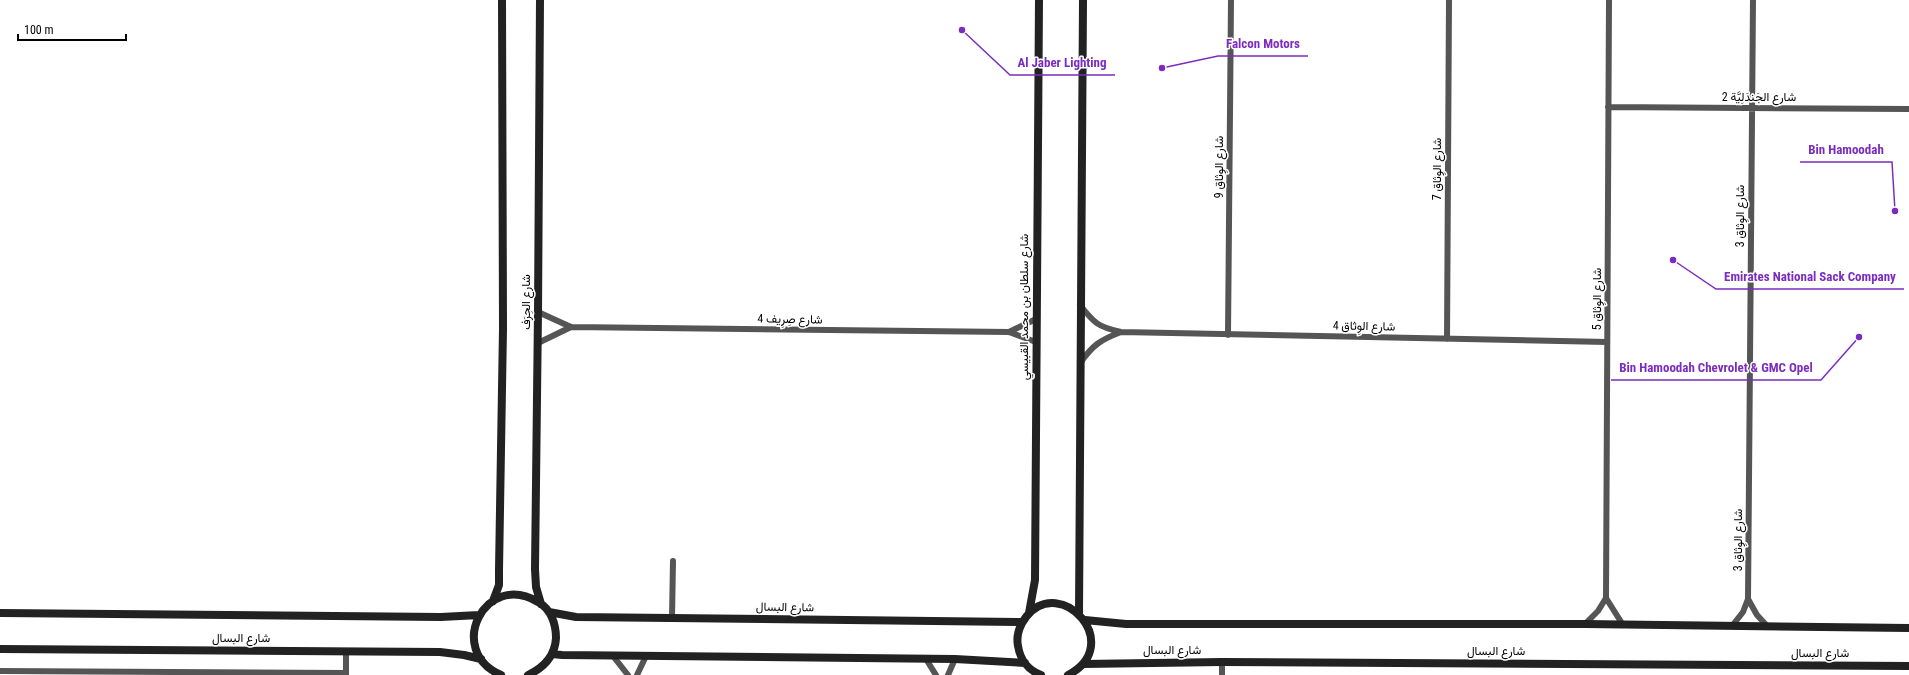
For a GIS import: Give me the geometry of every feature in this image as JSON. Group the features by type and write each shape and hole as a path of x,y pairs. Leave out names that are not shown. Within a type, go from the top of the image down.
{"street":[{"name":"شارع الحِرَف","path":"493,601 499,585 503,328 502,0"},
{"name":"شارع الحِرَف","path":"540,0 535,569 536,587 541,604"},
{"name":"شارع سلطان بن محمد القبيسي","path":"1029,613 1035,580 1039,0"},
{"path":"1079,613 1083,0"},
{"name":"شارع الوِثاق 9","path":"1228,335 1231,0"},
{"name":"شارع الوِثاق 7","path":"1447,339 1449,0"},
{"name":"شارع الوِثاق 5","path":"1606,598 1609,0"},
{"name":"شارع الوِثاق 3","path":"1732,626 1743,612 1748,599 1753,0"},
{"name":"شارع الجَندَلِيَّة 2","path":"1608,107 1909,109"},
{"name":"شارع الوِثاق 4","path":"1080,305 1091,318 1102,327 1120,332 1607,342"},
{"name":"شارع صِرِيف 4","path":"538,312 571,327 1009,332 1036,342"},
{"name":"شارع صِرِيف 4","path":"1009,332 1036,319"},
{"name":"شارع صِرِيف 4","path":"538,343 571,327"},
{"name":"شارع الوِثاق 4","path":"1080,363 1090,349 1101,340 1120,332"},
{"path":"672,618 673,561"},
{"path":"501,675 492,673 481,659 474,642 476,623 479,615 493,601 504,596 517,594 530,597 541,604 554,621 556,632 556,643 552,654 537,673 528,675"},
{"path":"1585,624 1598,611 1606,598 1623,625"},
{"path":"1748,599 1757,615 1768,627"},
{"path":"1029,669 1017,644 1018,633 1022,622 1029,613 1041,606 1054,603 1067,606 1079,613 1085,620 1091,639 1090,649 1080,669 1068,675"},
{"name":"شارع البسال","path":"548,612 576,617 1022,622"},
{"name":"شارع البسال","path":"0,613 441,617 479,615"},
{"path":"1085,620 1126,624 1585,624 1909,628"},
{"name":"شارع البسال","path":"0,649 440,652 481,659"},
{"path":"0,671 346,674 346,651"},
{"path":"552,654 613,656 955,659 1029,669 1041,675"},
{"path":"613,656 621,664 628,675"},
{"path":"637,675 646,656"},
{"path":"926,659 936,675"},
{"path":"948,675 955,659"},
{"path":"1222,662 1222,675"},
{"name":"شارع البسال","path":"1080,669 1222,662 1909,666"}],"place":[{"name":"Al Jaber Lighting","path":"962,30"},
{"name":"Falcon Motors","path":"1162,68"},
{"name":"Bin Hamoodah","path":"1895,211"},
{"name":"Emirates National Sack Company","path":"1673,260"},
{"name":"Bin Hamoodah Chevrolet & GMC Opel","path":"1859,337"}]}
